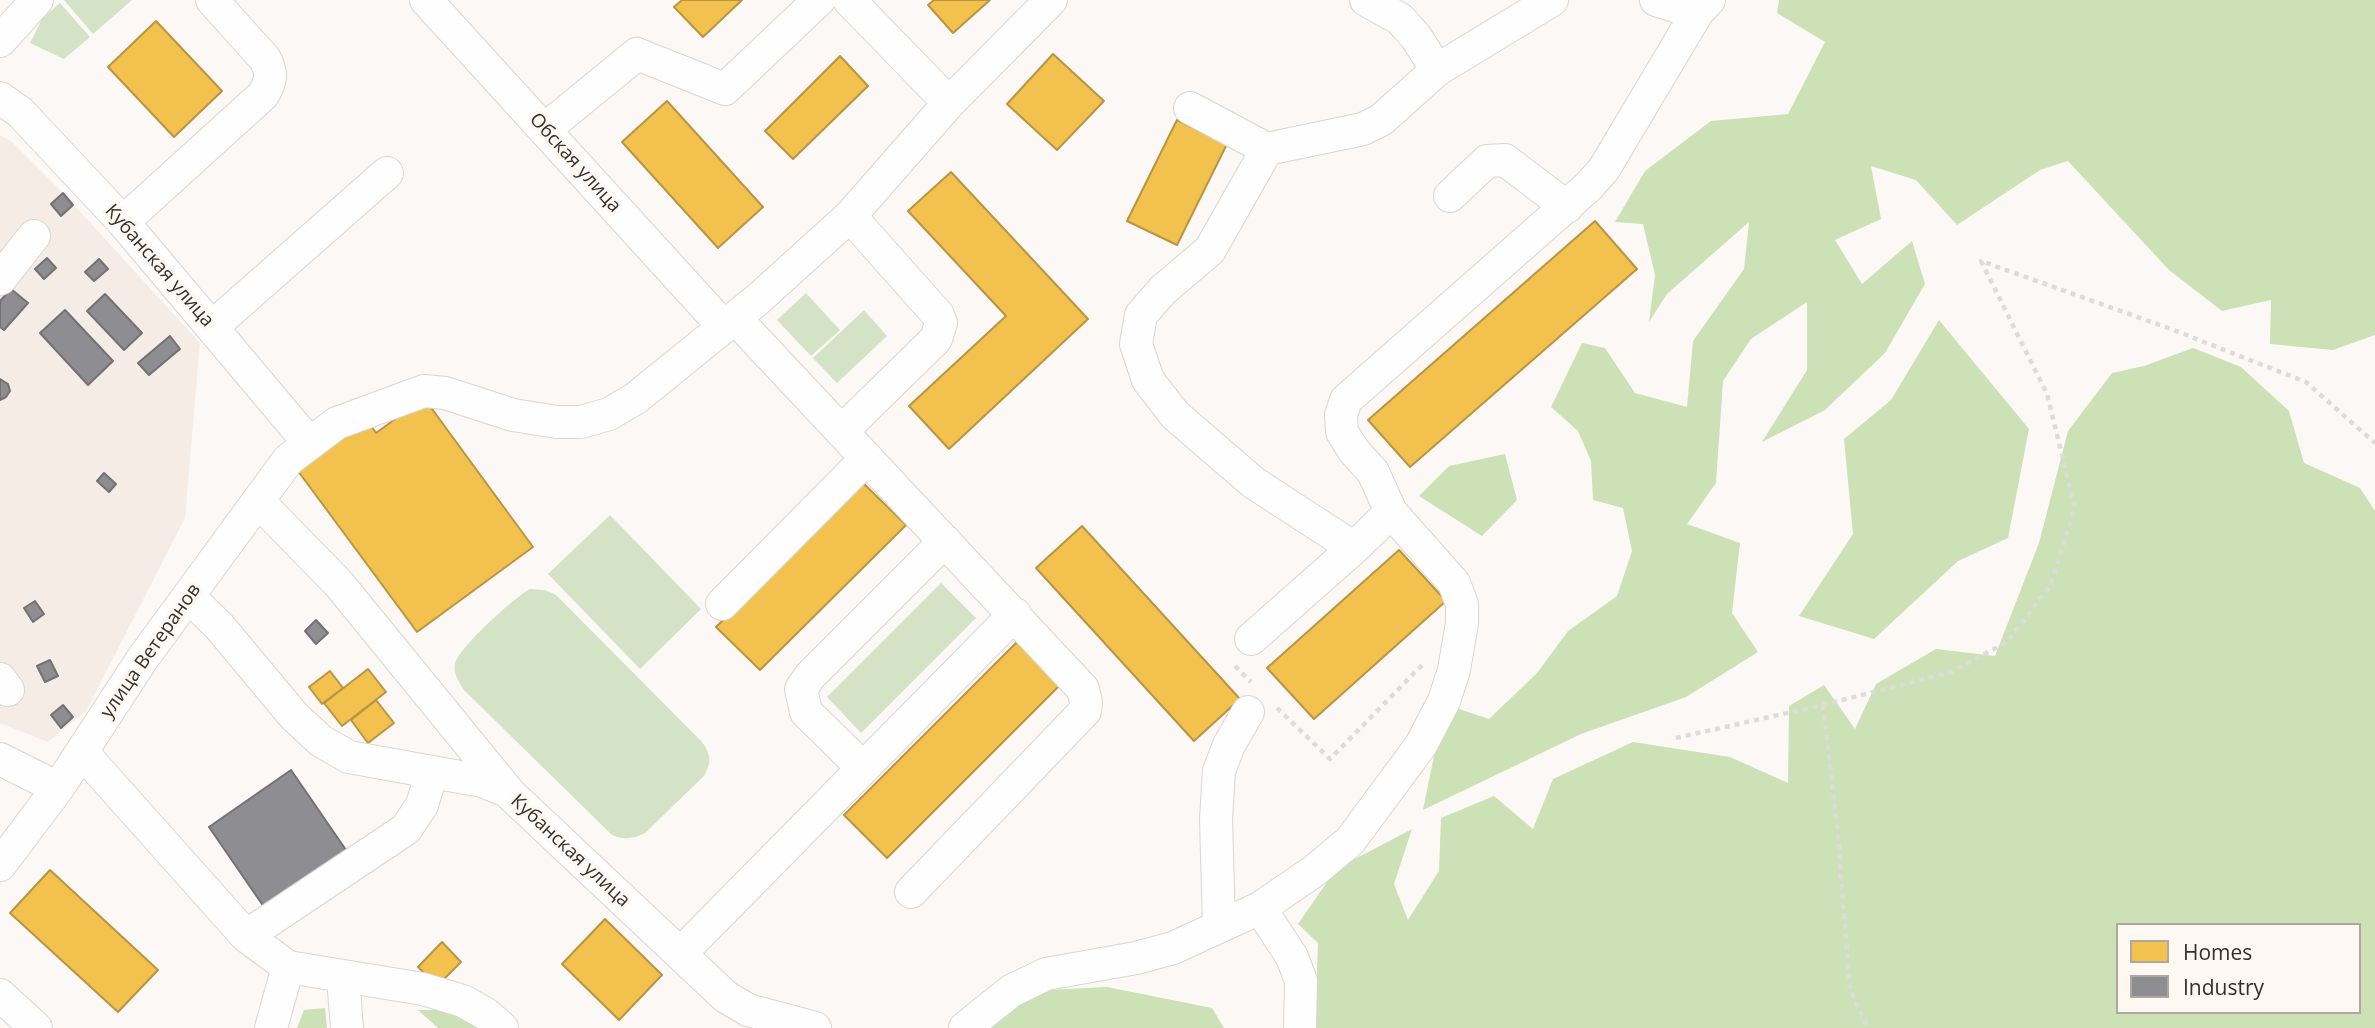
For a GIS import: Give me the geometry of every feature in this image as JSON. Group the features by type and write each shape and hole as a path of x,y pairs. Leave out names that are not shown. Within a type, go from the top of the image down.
{"street":[{"path":"0,41 37,0"},
{"path":"123,222 263,95 271,80 265,59 212,0"},
{"name":"Обская улица","path":"426,0 544,130 729,323 842,431 1077,681 1086,702 1085,711 911,892"},
{"path":"544,130 637,54 725,89 818,0"},
{"path":"849,0 949,103"},
{"name":"улица Ветеранов","path":"0,865 58,788 143,658 288,460 337,423 424,391 445,393 513,415 557,422 581,422 609,414 636,398 729,323 850,216 949,103 1051,0"},
{"path":"1366,0 1400,19 1416,37 1437,70"},
{"path":"1190,108 1267,149 1363,130 1381,120 1437,70 1552,0"},
{"path":"965,1028 1011,991 1046,974 1136,958 1173,948 1261,908 1314,871 1350,841 1421,745 1444,701 1454,670 1462,623 1462,604 1454,583 1391,512 1373,472 1354,451 1342,432 1340,415 1346,400 1566,207 1604,169 1703,6 1656,0"},
{"name":"Кубанская улица","path":"0,98 20,112 123,222 309,443"},
{"path":"1267,149 1210,250 1163,290 1141,315 1136,344 1148,380 1175,415 1254,483 1354,548"},
{"path":"1450,196 1487,161 1505,160 1566,207"},
{"path":"212,327 387,173"},
{"path":"842,431 936,339 941,323 939,315 850,216"},
{"path":"0,279 34,236"},
{"path":"722,604 867,458"},
{"path":"258,501 339,584 508,791"},
{"path":"1251,639 1391,512"},
{"path":"863,768 806,712 802,702 802,689 810,676 945,541"},
{"name":"Кубанская улица","path":"190,597 219,626 294,716 321,741 349,757 482,781 508,791 726,997 748,1010 815,1028"},
{"path":"680,954 1015,614"},
{"path":"1219,926 1216,820 1219,771 1229,745 1257,699"},
{"path":"82,752 246,936 288,967 423,989 463,1001 486,1014 502,1028"},
{"path":"0,759 58,788"},
{"path":"246,936 406,830 422,805 432,772"},
{"path":"1261,908 1292,957 1301,981 1300,1028"},
{"path":"271,1028 288,967"},
{"path":"343,978 347,1028"},
{"path":"0,995 36,1028"}],"path":[{"path":"1676,738 1823,705 1951,672 2007,642 2050,586 2075,508 2047,394 1981,261 2171,329 2306,382 2375,443"},
{"path":"1251,639 1231,663 1257,699 1330,759 1424,662"},
{"path":"1823,705 1837,825 1850,990 1868,1028"}],"shaded area":[{"path":"0,135 11,141 63,193 200,343 185,518 86,711 48,742 0,723"}],"green space":[{"path":"64,0 132,0 93,34"},
{"path":"1779,0 2375,0 2375,335 2333,350 2270,344 2271,300 2222,311 2169,270 2068,161 2040,170 1957,225 1916,180 1871,166 1881,219 1835,240 1862,284 1912,241 1925,284 1885,353 1825,410 1762,442 1807,370 1807,302 1751,339 1723,381 1716,483 1687,524 1740,543 1732,613 1758,652 1686,697 1581,734 1423,810 1436,746 1456,708 1489,719 1537,673 1568,631 1617,596 1632,551 1623,508 1593,500 1591,461 1578,431 1551,407 1582,343 1605,348 1635,393 1687,407 1693,341 1744,269 1749,222 1667,294 1649,322 1655,275 1643,224 1615,222 1645,171 1711,121 1788,114 1825,42 1777,13"},
{"path":"60,3 90,37 64,59 30,43 42,19"},
{"path":"806,293 840,330 811,356 777,320"},
{"path":"864,310 887,336 837,383 813,358"},
{"path":"1939,320 2029,429 2008,538 1958,561 1874,639 1799,616 1853,534 1844,439 1891,400"},
{"path":"2193,348 2241,367 2289,411 2304,463 2360,488 2375,511 2375,1028 1315,1028 1318,943 1298,924 1336,869 1412,829 1394,884 1408,920 1439,871 1441,818 1494,796 1533,829 1553,779 1633,742 1730,757 1788,783 1789,706 1824,685 1855,729 1876,684 1936,649 1995,656 2039,543 2068,431 2112,373 2144,366"},
{"path":"1505,454 1517,500 1482,536 1419,496 1449,466"},
{"path":"610,515 701,609 640,669 548,574"},
{"path":"941,583 976,618 861,733 827,697"},
{"path":"530,589 545,590 556,595 702,742 707,751 709,763 704,776 641,835 625,838 612,835 464,690 457,678 455,664 466,647 500,612"},
{"path":"1107,987 1212,1008 1224,1028 984,1028 1011,1009 1048,990"},
{"path":"325,1008 327,1028 297,1028 304,1010"},
{"path":"418,1010 452,1010 486,1028 438,1028"}],"building: Homes":[{"path":"682,0 742,0 703,37 674,7"},
{"path":"934,0 990,0 953,33 928,5"},
{"path":"156,21 222,91 174,137 108,67"},
{"path":"1053,54 1104,101 1057,150 1007,104"},
{"path":"840,56 868,86 793,159 765,131"},
{"path":"667,101 763,207 718,248 622,142"},
{"path":"1177,120 1227,144 1177,245 1127,221"},
{"path":"951,172 1088,319 949,449 909,406 1006,316 908,211"},
{"path":"1595,221 1637,269 1410,467 1368,420"},
{"path":"424,398 533,547 417,632 298,471 367,420 376,433"},
{"path":"862,482 906,525 760,670 716,627"},
{"path":"1082,526 1240,699 1194,741 1036,568"},
{"path":"1399,550 1446,601 1314,719 1267,668"},
{"path":"1017,642 1060,685 887,858 844,815"},
{"path":"368,669 386,692 342,726 324,703"},
{"path":"330,671 343,688 322,704 309,687"},
{"path":"376,700 394,723 368,743 351,720"},
{"path":"50,870 158,970 118,1012 10,913"},
{"path":"605,919 662,975 619,1020 562,964"},
{"path":"442,942 461,962 437,986 418,967"}],"building: Industry":[{"path":"63,193 73,205 61,216 51,204"},
{"path":"47,258 56,268 44,279 35,269"},
{"path":"99,259 108,269 94,281 85,272"},
{"path":"11,289 28,303 4,330 0,327 0,301"},
{"path":"105,294 142,333 124,350 87,311"},
{"path":"65,310 113,361 88,385 40,333"},
{"path":"170,336 180,349 149,375 138,363"},
{"path":"0,379 8,384 10,391 0,400"},
{"path":"104,473 116,484 109,492 97,481"},
{"path":"35,601 44,614 33,622 24,608"},
{"path":"316,620 328,633 316,644 305,631"},
{"path":"50,660 58,676 45,682 37,666"},
{"path":"63,705 73,717 61,728 51,715"},
{"path":"291,770 346,850 264,907 209,827"}]}
